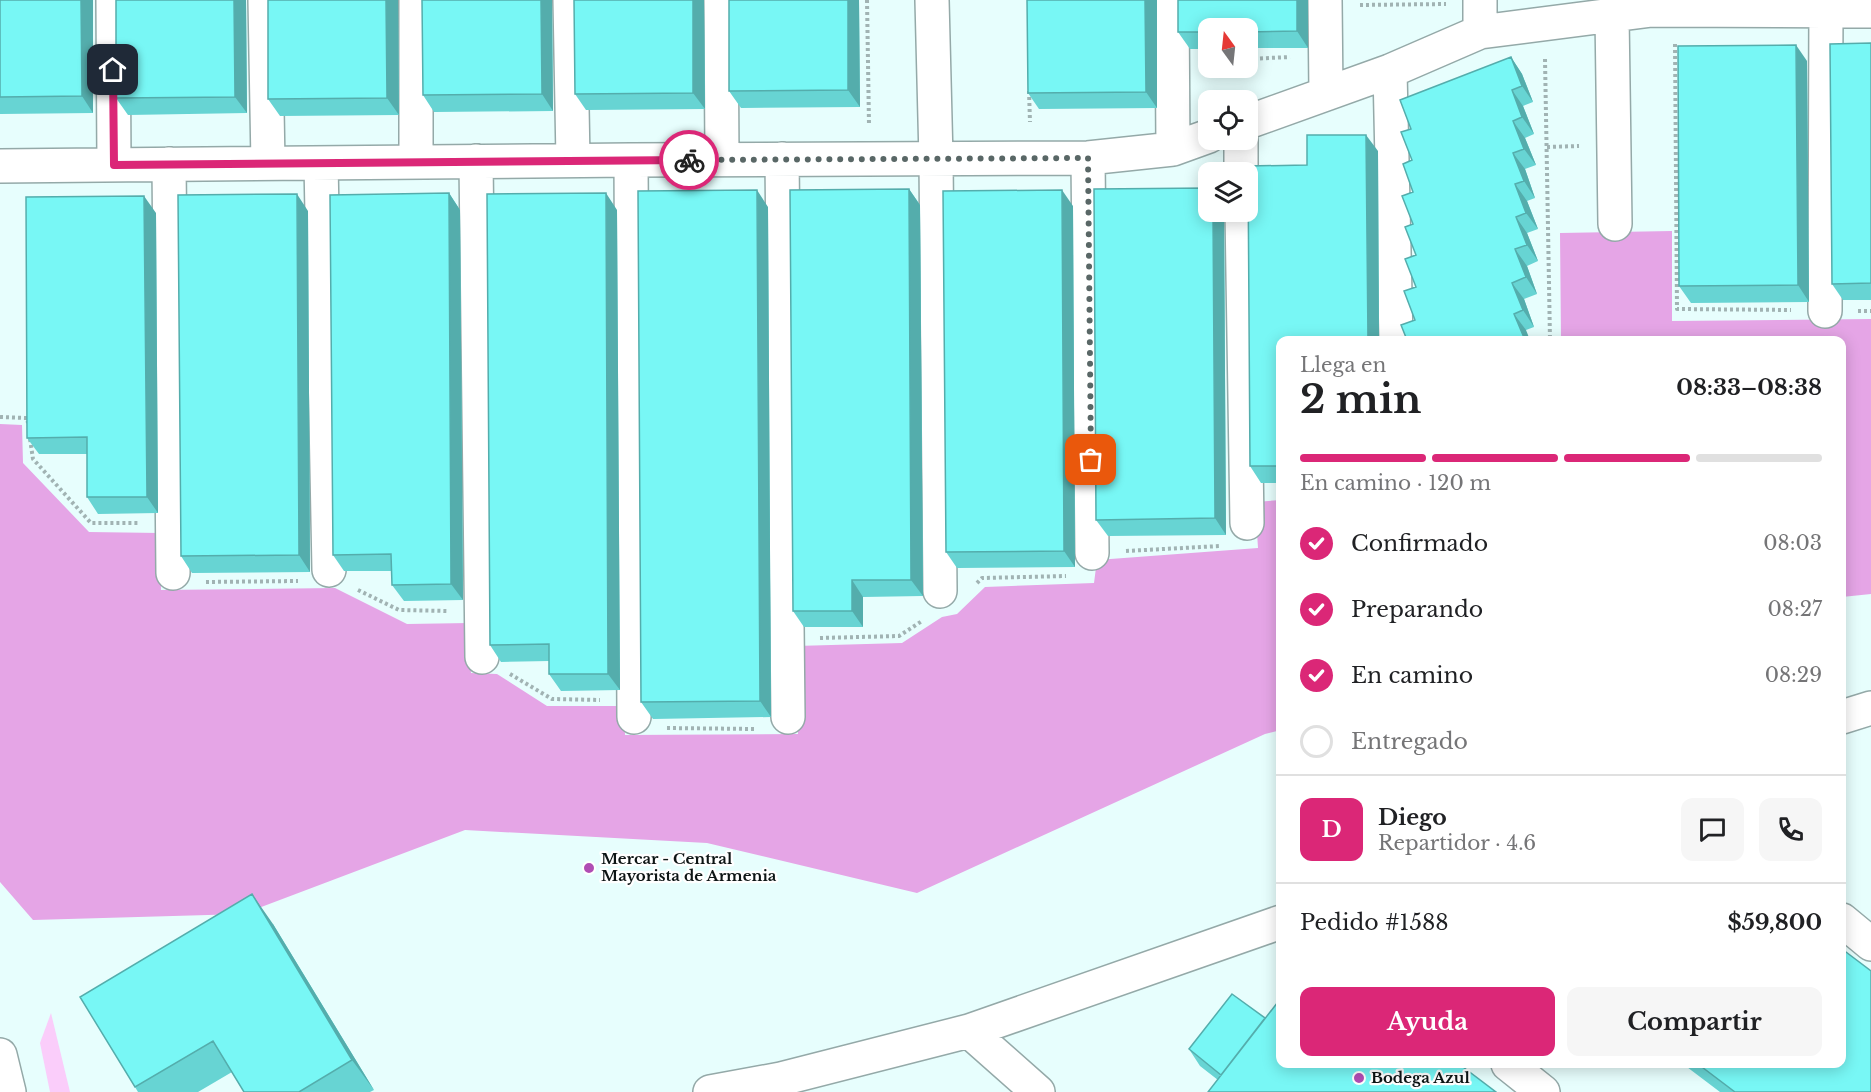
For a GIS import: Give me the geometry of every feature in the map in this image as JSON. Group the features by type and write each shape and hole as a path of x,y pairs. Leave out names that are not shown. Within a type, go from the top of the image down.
{"street":[{"path":"113,0 114,165"},
{"path":"265,0 267,163"},
{"path":"416,0 416,162"},
{"path":"570,0 573,160"},
{"path":"721,0 722,159"},
{"path":"932,0 936,159 934,604"},
{"path":"1172,0 1173,149"},
{"path":"1325,3 1326,94"},
{"path":"1825,311 1826,5"},
{"path":"1258,118 1390,70 1480,12 1612,15 1660,6 1826,5 1871,11"},
{"path":"1612,15 1615,225"},
{"path":"1390,70 1396,336"},
{"path":"0,166 1088,158 1173,149 1198,140"},
{"path":"1088,158 1092,553"},
{"path":"782,159 788,717"},
{"path":"631,160 634,708"},
{"path":"476,161 482,657"},
{"path":"321,163 329,570"},
{"path":"169,164 173,573"},
{"path":"1242,222 1246,523"},
{"path":"1846,716 1871,708"},
{"path":"1846,923 1871,944"},
{"path":"710,1092 781,1079 969,1030 1276,924"},
{"path":"969,1030 1038,1092"},
{"path":"0,1055 9,1092"},
{"path":"1513,1068 1543,1092"}],"path":[{"path":"867,0 869,159"},
{"path":"1325,3 1480,12"},
{"path":"1660,6 1677,309 1871,310"},
{"path":"1545,52 1550,336"},
{"path":"1258,59 1326,56"},
{"path":"1029,90 1030,158"},
{"path":"0,417 27,418 33,459 91,523 173,524"},
{"path":"975,585 982,578 1086,575 1092,553 1240,545 1246,523"},
{"path":"787,639 899,636 934,604"},
{"path":"482,657 552,699 634,708 650,728 768,729 788,717"}],"shaded area":[{"path":"1672,231 1672,321 1871,319 1871,594 1846,597 1846,336 1561,336 1560,233"},
{"path":"0,424 22,425 23,463 89,532 160,533 161,590 335,588 407,624 469,623 471,673 497,674 547,706 624,706 625,735 798,734 796,646 902,643 942,617 957,614 985,587 1094,583 1097,560 1258,548 1255,502 1276,500 1276,731 1265,734 917,893 707,843 465,830 243,914 33,920 0,882"},
{"path":"51,1013 70,1092 50,1092 40,1043"}],"building":[{"path":"0,0 81,0 82,96 0,97"},
{"path":"116,0 234,0 235,97 116,98"},
{"path":"268,0 386,0 387,98 268,99"},
{"path":"422,0 541,0 542,94 423,95"},
{"path":"574,0 693,0 693,93 575,94"},
{"path":"729,0 848,0 848,90 729,91"},
{"path":"1027,0 1145,0 1146,92 1028,93"},
{"path":"1178,0 1297,0 1297,31 1258,32 1258,18 1198,18 1198,32 1178,32"},
{"path":"1871,43 1871,283 1832,284 1830,44"},
{"path":"1796,45 1798,285 1679,286 1678,46"},
{"path":"1511,57 1522,86 1512,90 1522,117 1513,121 1524,149 1513,153 1524,181 1515,184 1526,213 1516,217 1527,245 1515,249 1526,277 1512,283 1523,310 1514,314 1523,336 1405,336 1401,325 1415,320 1404,291 1416,287 1405,259 1416,255 1405,227 1413,224 1402,196 1413,192 1403,164 1412,160 1401,132 1411,129 1400,100"},
{"path":"1307,135 1366,135 1368,336 1276,336 1276,466 1250,466 1248,222 1258,222 1258,166 1307,165"},
{"path":"1198,188 1198,222 1213,222 1215,518 1096,520 1094,189"},
{"path":"909,189 911,580 852,580 852,611 793,611 790,190"},
{"path":"757,190 760,701 641,702 638,191"},
{"path":"1062,190 1064,551 946,552 943,191"},
{"path":"449,193 451,584 392,585 391,554 333,555 330,195"},
{"path":"606,193 608,674 549,674 549,644 490,645 487,194"},
{"path":"297,194 299,555 181,556 178,195"},
{"path":"144,196 147,497 87,497 87,437 27,438 26,197"},
{"path":"252,894 352,1060 299,1092 244,1092 213,1041 135,1087 80,997"},
{"path":"1846,952 1871,971 1871,1092 1735,1092 1703,1068 1846,1068"},
{"path":"1232,994 1265,1018 1221,1075 1189,1049"},
{"name":"Bodega Azul","path":"1276,1004 1276,1068 1464,1068 1496,1092 1208,1092"}],"way so far":[{"path":"689,160 1088,158 1091,460"}],"place":[{"name":"Mercar - Central Mayorista de Armenia","path":"589,868"},
{"name":"Bodega Azul","path":"1359,1078"}],"route":[{"path":"113,70 114,165 689,160"}]}
